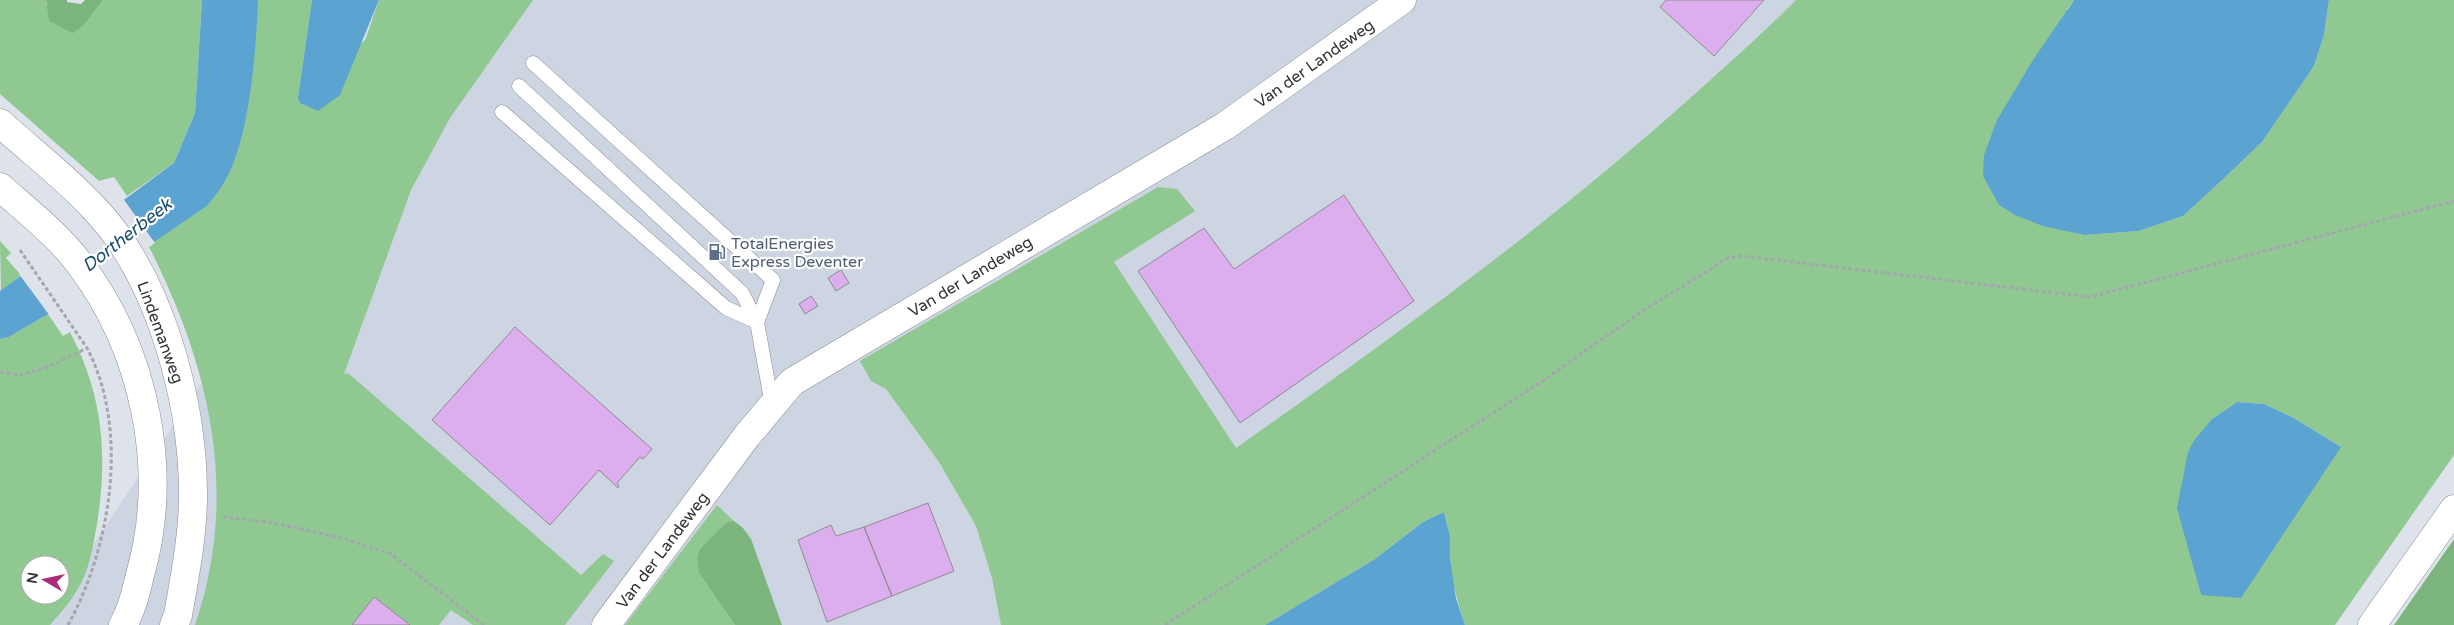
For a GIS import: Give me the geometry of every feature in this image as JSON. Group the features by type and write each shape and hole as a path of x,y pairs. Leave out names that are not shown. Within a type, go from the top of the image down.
{"street":[{"name":"Van der Landeweg","path":"606,625 772,405 792,382 1225,126 1402,0"},
{"name":"Lindemanweg","path":"0,123 94,207 138,267 164,333 180,381 192,454 192,514 187,565 178,615 174,625"},
{"path":"0,186 55,236 78,262 101,294 121,334 150,427 153,503 149,546 130,613 123,625"},
{"path":"2372,625 2454,509"}],"lane":[{"path":"533,63 773,280 757,322"},
{"path":"519,86 742,294 757,322 772,405"},
{"path":"502,112 726,308 757,322"}],"path":[{"path":"1165,625 1546,378 1641,312 1728,258 1742,256 2090,297 2454,201"},
{"path":"26,257 68,318 96,365 111,437 108,503 102,538 81,601 68,625"},
{"path":"0,372 21,375 48,367 87,348"},
{"path":"192,514 270,522 342,538 391,554 484,625"}],"shaded area":[{"path":"517,0 1796,0 1765,31 1637,146 1537,228 1037,625 39,625 52,605 70,605 70,579 241,324 413,153"}],"green space":[{"path":"0,0 46,0 46,5 85,24 103,0 202,0 195,113 174,163 127,196 114,177 99,181 0,94"},
{"path":"46,0 67,0 67,2 81,4 85,0 103,0 85,24 73,33 49,21"},
{"path":"258,0 312,0 298,97 365,40 379,0 533,0 450,118 411,190 344,374 348,373 581,575 603,554 614,561 565,625 473,625 451,610 439,625 410,625 374,597 352,625 195,625 208,576 215,527 216,479 212,431 202,384 188,337 170,291 148,245 207,206 225,181 236,155"},
{"path":"1796,0 2074,0 2067,9 2085,235 2139,231 2183,216 2262,142 2314,66 2324,35 2329,0 2454,0 2454,455 2335,625 1465,625 1452,576 1448,529 1444,512 1423,522 1375,559 1265,625 1001,625 992,578 976,526 939,462 886,389 871,381 860,361 1158,187 1177,189 1195,211 1114,262 1236,448 1410,323 1524,237 1634,147","holes":["2237,402 2264,404 2292,417 2341,447 2201,595 2182,522 2212,419"]},
{"path":"0,241 11,253 6,258 21,275 1,291"},
{"path":"48,314 63,336 70,332 90,379 96,402 102,449 102,473 97,524 90,559 80,585 70,601 70,555 20,555 20,605 67,605 50,625 0,625 0,339 9,337"},
{"path":"717,505 734,521 727,522 699,573 735,625 625,625"},
{"path":"734,521 743,528 751,539 782,625 735,625 699,573 697,558 700,549 727,522"},
{"path":"2454,539 2454,625 2394,625"}],"water":[{"name":"Dortherbeek","path":"202,0 258,0 256,43 246,118 234,163 223,184 207,206 48,314 9,337 0,339 0,291 174,163 195,113"},
{"path":"312,0 379,0 340,95 318,111 300,103 298,97"},
{"path":"2074,0 2329,0 2324,35 2314,66 2262,142 2183,216 2139,231 2085,235 2043,226 2015,215 1999,205 1983,176 1984,155 1997,120 2033,60"},
{"path":"2237,402 2264,404 2292,417 2341,447 2241,598 2201,595 2177,508 2188,452 2193,442 2212,419"},
{"path":"1444,512 1450,537 1450,559 1456,598 1465,625 1265,625 1375,559 1423,522"}],"pier":[{"path":"122,197 155,243 50,316 19,274"}],"building":[{"path":"1666,0 1764,0 1714,56 1660,7"},
{"path":"1344,195 1414,301 1240,423 1138,271 1204,228 1234,269"},
{"path":"841,270 849,283 836,291 828,278"},
{"path":"811,296 818,306 805,314 799,304"},
{"path":"515,327 652,449 643,459 640,457 617,483 618,488 599,470 550,525 432,420"},
{"path":"928,503 954,571 892,596 864,527"},
{"path":"831,525 836,536 864,527 892,596 827,622 798,540"},
{"path":"374,597 410,625 352,625"}],"place":[{"name":"TotalEnergies Express Deventer","path":"717,252"}]}
